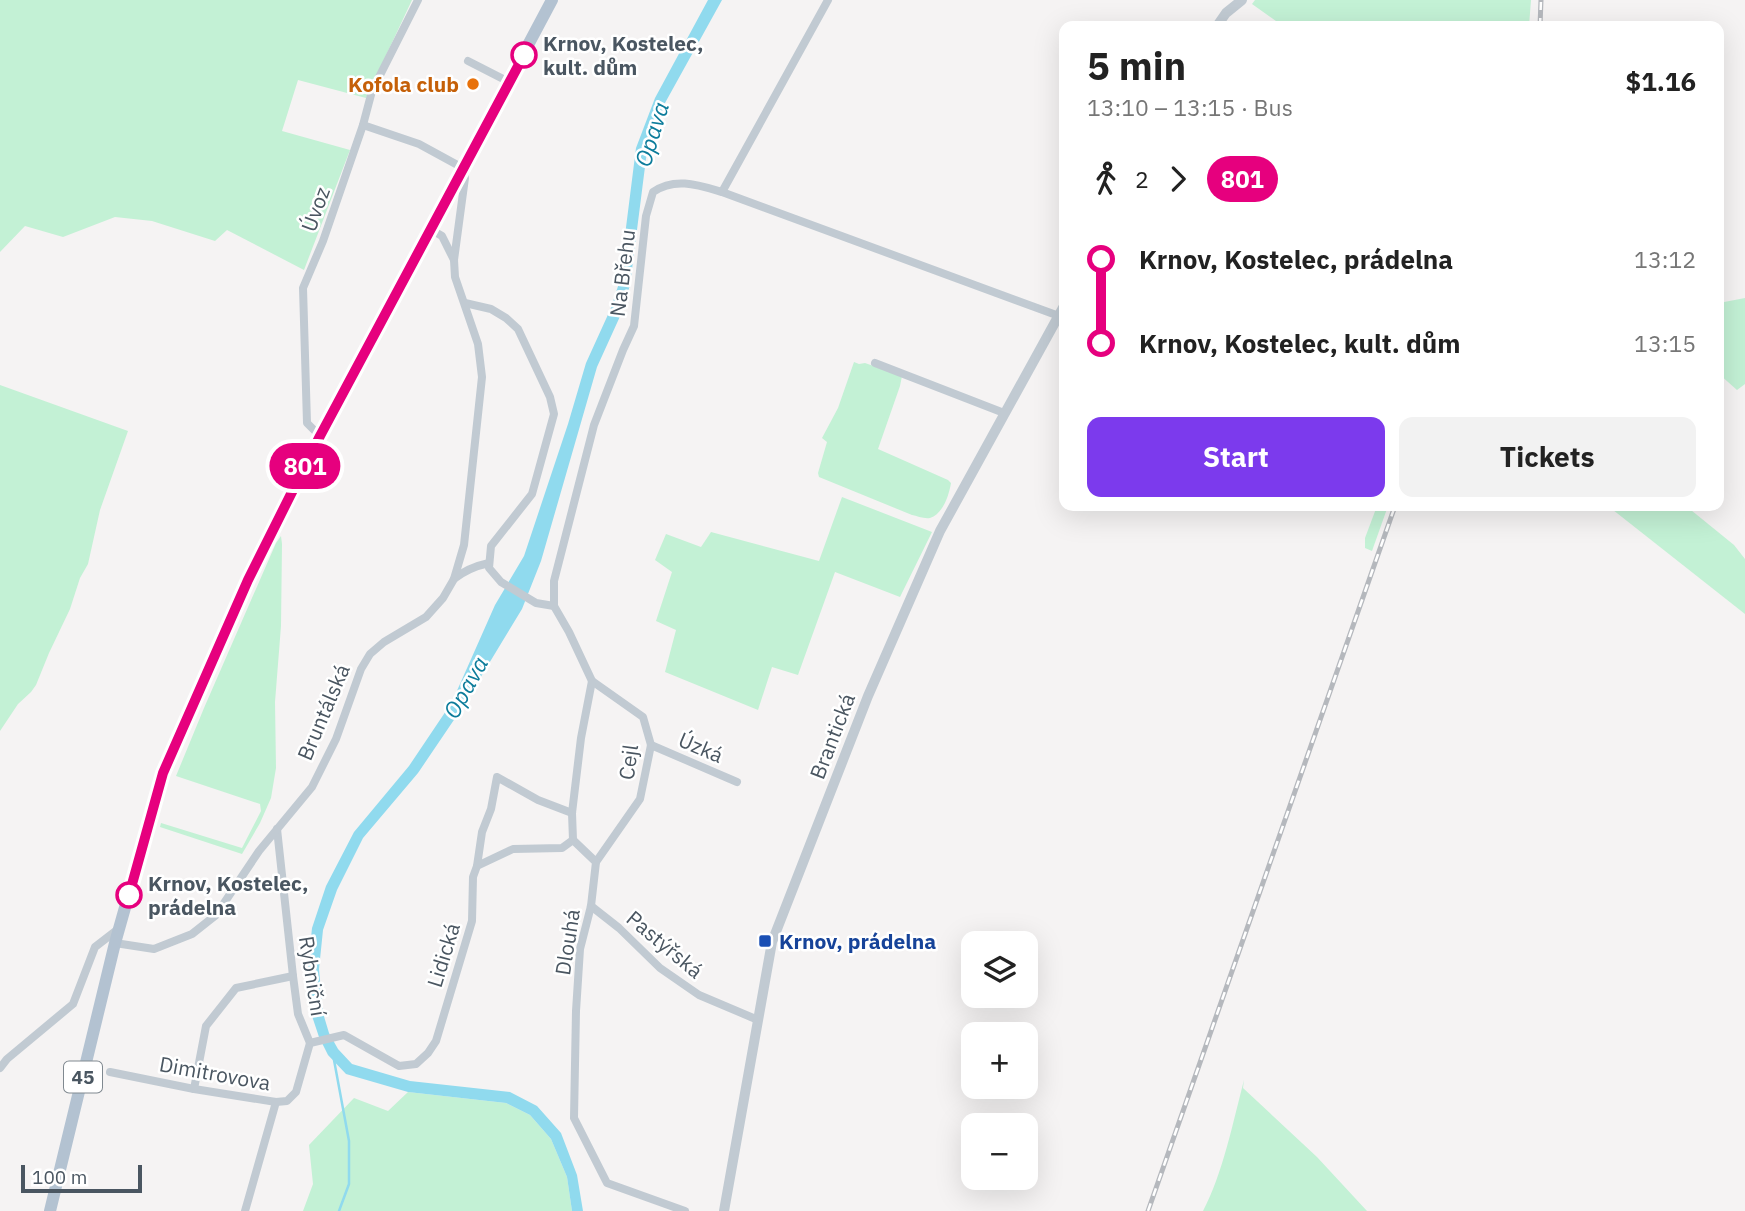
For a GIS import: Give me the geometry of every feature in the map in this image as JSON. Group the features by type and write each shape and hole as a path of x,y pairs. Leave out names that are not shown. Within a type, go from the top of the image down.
{"main road":[{"name":"Bruntálská","path":"50,1211 116,943 163,773 248,580 320,436 552,0"}],"street":[{"name":"Úvoz","path":"320,436 307,423 303,288 323,241 372,91 418,0"},
{"path":"828,0 722,192 1059,310"},
{"path":"1220,21 1240,1"},
{"path":"468,61 509,82"},
{"path":"363,125 419,144 463,168"},
{"name":"Bruntálská","path":"116,943 154,949 192,934 216,915 259,851 312,787 336,739 361,669 370,654 384,642 426,617 443,598 454,579 464,545 482,377 478,344 455,277 454,260 466,178 463,168"},
{"name":"Na Břehu","path":"554,607 554,581 594,425 634,326 646,216 653,192 667,185 689,183 722,192"},
{"name":"Bruntálská","path":"430,229 442,236 454,260"},
{"path":"465,303 491,310 518,328 550,397 554,414 532,494 491,546 489,568 501,582 536,603 554,607 592,681 581,738 572,813 573,840 596,862"},
{"name":"Brantická","path":"724,1211 772,942 867,696 940,531 1059,315"},
{"path":"875,363 1004,413"},
{"path":"454,579 464,571 489,563"},
{"name":"Cejl","path":"592,681 643,718 651,745 640,799 596,862"},
{"name":"Úzká","path":"651,745 737,782"},
{"path":"477,866 482,832 492,809 497,777 538,800 572,813"},
{"name":"Rybniční","path":"277,829 299,1013 313,1042"},
{"path":"477,866 513,849 562,848 573,840"},
{"name":"Dlouhá","path":"596,862 591,906 580,949 576,1011 575,1118 607,1183 685,1211"},
{"name":"Lidická","path":"313,1042 344,1035 399,1066 416,1064 428,1053 436,1041 472,921 473,877 477,866"},
{"name":"Pastýřská","path":"591,906 619,928 660,968 699,995 758,1020"},
{"path":"0,1068 7,1059 73,1004 94,947 120,928"},
{"path":"194,1089 206,1026 236,988 293,976"},
{"name":"Dimitrovova","path":"110,1072 194,1089 276,1102 287,1101 296,1092 313,1042"},
{"path":"245,1211 276,1102"}],"green space":[{"path":"0,0 412,0 366,98 298,80 282,131 350,150 304,270 227,230 215,241 152,221 115,217 63,237 25,226 0,252"},
{"path":"1255,0 1531,0 1529,21 1276,21 1252,4"},
{"path":"1745,298 1745,384 1737,390 1724,378 1724,302"},
{"path":"854,362 865,363 902,376 878,449 951,483 945,503 935,516 928,518 912,515 819,477 827,442 822,438 838,408"},
{"path":"0,385 128,431 100,510 88,564 80,578 70,609 36,685 18,704 0,731"},
{"path":"842,497 932,532 900,597 835,572 798,675 772,667 758,710 665,672 676,630 656,621 672,572 655,560 666,534 701,547 711,532 819,561"},
{"path":"1375,511 1386,511 1372,551 1365,548 1365,538"},
{"path":"1614,511 1692,511 1734,545 1745,559 1745,614"},
{"path":"281,536 281,626 275,702 276,768 271,798 242,854 160,827 161,823 242,848 261,811 260,804 176,776"},
{"path":"1244,1080 1243,1088 1317,1157 1367,1211 1203,1211 1222,1164"},
{"path":"408,1092 506,1103 530,1115 551,1139 567,1177 572,1211 303,1211 313,1184 309,1145 354,1098 388,1111"}],"water":[{"name":"Opava","path":"708,0 722,0 665,103 647,151 630,285 622,312 597,367 541,561 522,609 462,708 418,773 363,838 337,890 323,930 319,969 323,1013 329,1033 338,1049 352,1064 410,1081 510,1092 537,1106 561,1133 577,1175 583,1211 572,1211 567,1177 551,1139 530,1115 506,1103 408,1092 346,1074 328,1055 312,1016 308,969 312,928 326,886 354,832 409,766 452,702 495,605 524,556 586,363 611,308 619,283 636,148 655,98"}],"waterway":[{"path":"334,1060 349,1141 349,1184 339,1211"}],"railway":[{"path":"1540,21 1541,0"},
{"path":"1148,1211 1393,511"}],"bus line":[{"name":"801","path":"129,895 163,773 248,580 320,436 524,55"}],"place":[{"name":"Krnov, Kostelec, kult. dům","path":"524,55"},
{"name":"Kofola club","path":"473,84"},
{"name":"Krnov, Kostelec, prádelna","path":"129,895"},
{"name":"Krnov, prádelna","path":"765,941"}]}
